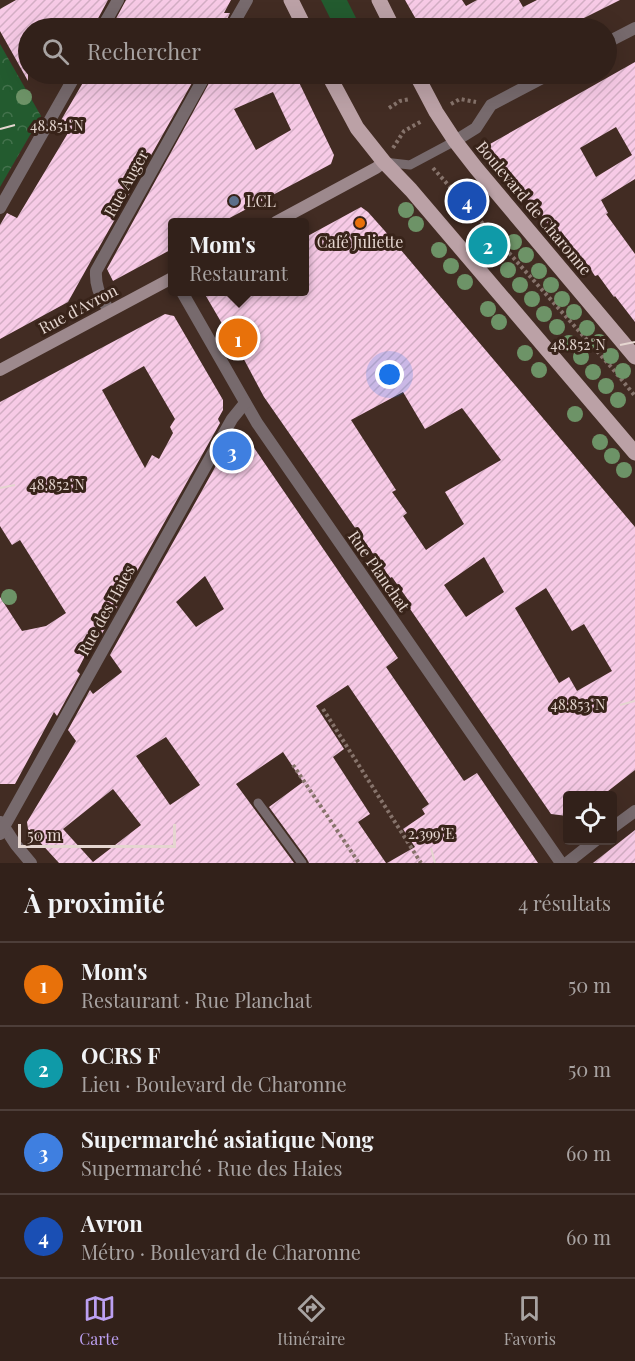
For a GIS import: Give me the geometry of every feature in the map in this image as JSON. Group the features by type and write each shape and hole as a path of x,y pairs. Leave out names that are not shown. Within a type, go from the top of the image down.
{"main road":[{"path":"291,0 300,18"},
{"path":"379,0 388,18"},
{"path":"333,84 357,128 384,162 411,190 635,453"},
{"name":"Boulevard de Charonne","path":"421,84 436,112 476,168 635,357"}],"street":[{"path":"108,18 118,0"},
{"path":"237,18 247,0"},
{"path":"617,37 635,28"},
{"path":"0,208 70,84"},
{"name":"Rue Auger","path":"109,311 97,289 96,271 200,84"},
{"path":"455,141 476,128 491,105 531,84"},
{"path":"283,218 384,162"},
{"name":"Rue d'Avron","path":"0,370 168,280"},
{"name":"Rue Planchat","path":"185,296 257,423 561,863"},
{"name":"Rue des Haies","path":"1,827 226,429 245,404"},
{"path":"617,824 635,811"},
{"path":"1,827 31,863"},
{"path":"567,863 590,845"}],"lane":[{"path":"384,162 410,165 455,141"},
{"path":"258,803 302,863"}],"path":[{"path":"389,108 400,101 412,98"},
{"path":"428,163 635,396"},
{"path":"323,709 421,863"},
{"path":"293,765 359,863"}],"green space":[{"path":"321,0 347,0 356,18 330,18"},
{"path":"0,44 18,76 18,84 23,84 41,116 0,187"}],"building":[{"path":"16,0 108,0 98,18 18,18 18,63 0,31 0,9"},
{"path":"126,0 231,0 224,13 230,13 228,18 116,18"},
{"path":"405,0 462,0 466,6 477,0 519,0 523,7 537,0 620,0 584,18 415,18"},
{"path":"635,62 635,179 601,200 608,213 606,214 635,254 635,322 598,275 595,276 561,231 557,235 489,153 490,144 596,84 617,84 617,72","holes":["616,127 632,155 596,177 580,148"]},
{"path":"82,84 191,84 68,302 0,339 0,225 7,213 17,218 71,128 60,122"},
{"path":"209,84 300,84 334,155 331,164 230,218 168,218 168,251 113,281 107,269","holes":["273,92 291,130 256,150 234,109"]},
{"path":"361,207 368,212 635,527 635,770 608,791 563,791 563,816 551,814 408,606 411,604 392,577 390,578 264,397 206,296 309,296 309,235","holes":["403,392 425,429 462,408 501,460 445,492 464,524 426,550 403,516 407,513 392,492 396,490 351,420","484,557 504,592 466,617 444,585","546,588 572,631 584,624 612,671 577,691 569,677 559,683 515,608"]},
{"path":"165,314 174,316 223,400 223,410 218,419 220,423 99,639 96,635 77,671 80,674 57,716 54,712 15,784 0,784 0,597 22,631 46,626 66,613 20,540 12,545 0,526 0,402","holes":["144,366 175,419 170,427 173,433 159,459 152,455 145,468 102,390"]},
{"path":"246,436 398,658 386,667 464,781 477,773 538,863 387,863 415,847 403,829 425,814 422,809 429,804 348,685 316,706 344,749 333,757 370,814 358,822 386,863 309,863 269,807 303,782 283,752 236,784 294,863 59,863 28,829 27,822 76,741 68,730 90,690 93,694 122,672 110,655 232,437","holes":["205,576 224,609 196,627 176,602","166,737 200,785 170,805 136,756","113,789 141,825 93,862 63,829"]},
{"path":"635,830 635,863 593,863 617,845"}],"place":[{"name":"LCL","path":"234,201"},
{"name":"Avron","path":"467,201"},
{"name":"Café Juliette","path":"360,223"},
{"name":"OCRS F","path":"488,245"},
{"name":"Mom's","path":"238,338"},
{"name":"Supermarché asiatique Nong","path":"232,451"}]}
